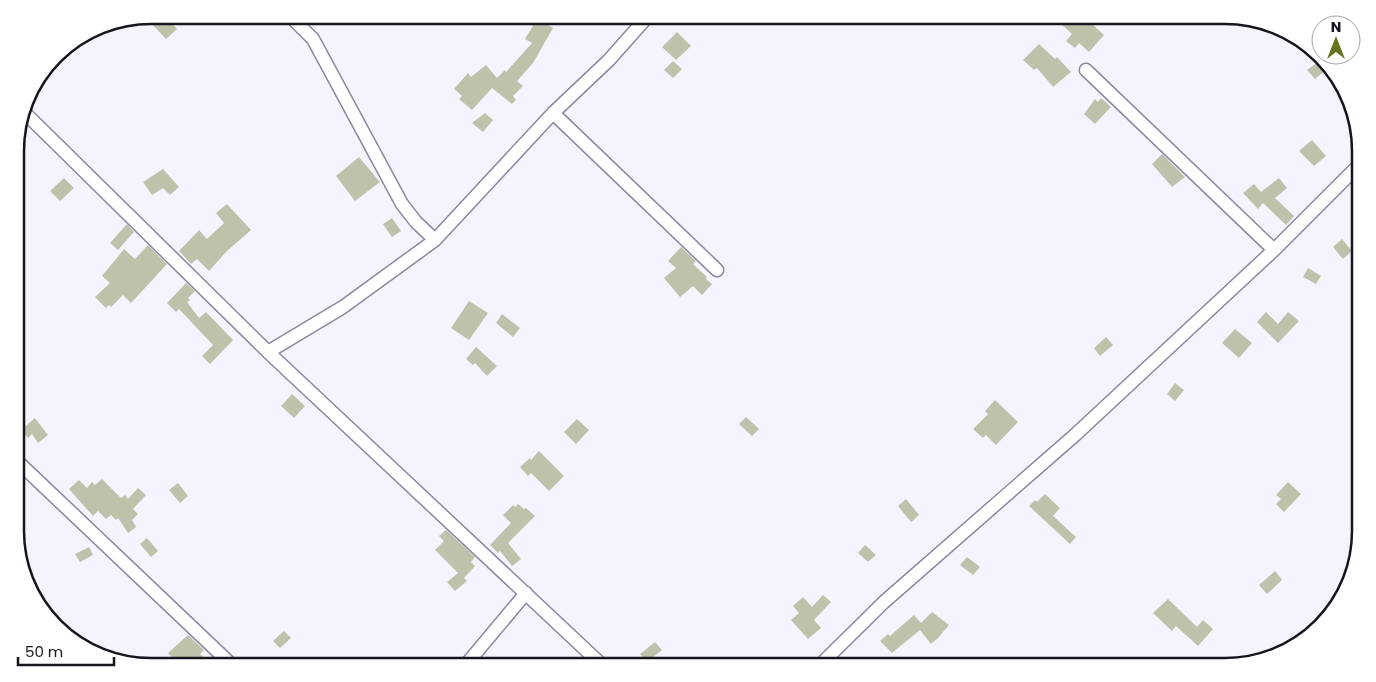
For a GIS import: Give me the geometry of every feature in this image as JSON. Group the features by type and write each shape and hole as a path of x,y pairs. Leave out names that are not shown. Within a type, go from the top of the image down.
{"street":[{"path":"298,24 313,40 402,204 416,222 435,240"},
{"path":"268,352 343,307 435,240 553,114 609,60 640,24"},
{"path":"1086,70 1274,250"},
{"path":"553,114 717,270"},
{"path":"28,117 268,352 595,658"},
{"path":"827,658 884,602 1075,435 1274,250 1352,172"},
{"path":"24,468 225,658"},
{"path":"472,658 526,593"}],"building":[{"path":"152,24 172,24 177,29 166,39"},
{"path":"534,24 546,24 553,28 533,63 517,81 523,86 513,96 516,100 512,104 492,88 472,110 459,99 462,96 454,89 468,73 471,77 486,65 497,78 505,70 506,72 532,43 525,39"},
{"path":"1061,24 1092,24 1104,35 1089,52 1079,43 1075,48 1066,41 1072,34"},
{"path":"677,32 691,46 676,60 662,47"},
{"path":"1039,44 1055,59 1057,57 1071,72 1053,87 1037,68 1034,70 1023,60"},
{"path":"673,61 682,69 673,78 664,70"},
{"path":"1314,65 1319,65 1324,71 1315,79 1307,70"},
{"path":"1101,98 1111,107 1095,124 1084,114 1095,99 1098,102"},
{"path":"485,113 493,120 483,132 472,123"},
{"path":"1312,140 1326,156 1314,166 1299,151"},
{"path":"1162,154 1185,177 1172,187 1152,164"},
{"path":"359,157 380,182 355,201 336,176"},
{"path":"163,169 179,187 170,195 163,188 152,195 143,182"},
{"path":"64,178 74,188 60,201 50,191"},
{"path":"1279,178 1287,188 1275,198 1294,216 1286,225 1263,203 1258,209 1243,193 1254,184 1261,192"},
{"path":"227,204 251,230 226,252 209,271 197,259 191,264 179,251 199,230 207,239 224,223 216,213"},
{"path":"392,218 401,231 392,237 383,224"},
{"path":"127,224 134,232 118,250 110,243"},
{"path":"1342,239 1352,251 1343,259 1333,247"},
{"path":"148,245 167,264 131,303 123,295 111,307 109,305 106,308 95,297 110,283 102,276 124,249 135,259"},
{"path":"681,247 696,261 693,264 712,284 702,295 693,286 680,297 664,278 676,268 668,261"},
{"path":"1308,268 1321,276 1316,284 1303,277"},
{"path":"186,283 195,291 188,298 190,300 187,302 199,318 206,312 233,340 210,364 202,356 213,345 179,309 176,312 167,303"},
{"path":"469,301 488,313 469,340 451,328"},
{"path":"1266,312 1278,324 1288,312 1299,321 1278,343 1257,322"},
{"path":"502,314 520,328 513,337 496,323"},
{"path":"1235,329 1252,343 1239,358 1222,343"},
{"path":"1106,337 1113,345 1100,356 1094,348"},
{"path":"476,347 497,366 487,376 475,363 473,365 466,359"},
{"path":"1175,383 1184,390 1175,401 1167,394"},
{"path":"292,394 305,406 294,418 281,406"},
{"path":"995,400 1018,422 996,445 986,435 983,438 973,429 988,414 985,411"},
{"path":"746,417 759,429 752,436 739,424"},
{"path":"35,418 48,435 38,443 32,434 28,438 24,433 24,427"},
{"path":"577,419 589,430 576,444 564,432"},
{"path":"539,451 564,476 549,491 531,473 528,476 520,467 530,458 531,460"},
{"path":"102,479 121,498 125,495 128,499 138,488 146,495 133,509 138,514 132,520 136,527 128,533 118,518 116,520 111,515 106,519 98,511 93,516 69,489 79,480 87,488 92,482 95,485"},
{"path":"1288,482 1301,494 1284,512 1276,504 1281,499 1276,495"},
{"path":"178,483 188,496 180,503 169,490"},
{"path":"1045,494 1060,508 1053,516 1076,537 1070,544 1029,506 1035,500 1037,502"},
{"path":"906,499 919,515 911,522 898,506"},
{"path":"518,504 535,516 508,543 521,559 512,566 500,551 498,553 490,545 511,523 503,515 513,505 515,507"},
{"path":"446,530 475,557 471,562 475,566 464,578 467,581 455,591 447,582 458,573 435,550 444,541 439,536"},
{"path":"147,538 158,551 151,557 140,544"},
{"path":"865,545 876,555 868,562 858,553"},
{"path":"89,547 93,555 80,562 75,554"},
{"path":"967,557 980,567 973,575 960,565"},
{"path":"1275,571 1282,580 1267,594 1259,585"},
{"path":"823,595 831,602 814,620 821,628 808,639 791,620 799,613 793,606 803,597 812,607"},
{"path":"1168,599 1197,627 1203,620 1213,629 1198,646 1176,626 1172,631 1153,613"},
{"path":"932,612 949,625 931,644 920,630 892,653 880,641 888,634 890,636 914,615 921,623"},
{"path":"284,631 291,638 280,648 273,641"},
{"path":"188,635 204,650 200,654 204,658 173,658 168,653"},
{"path":"655,642 662,650 652,658 644,658 640,654"}]}
